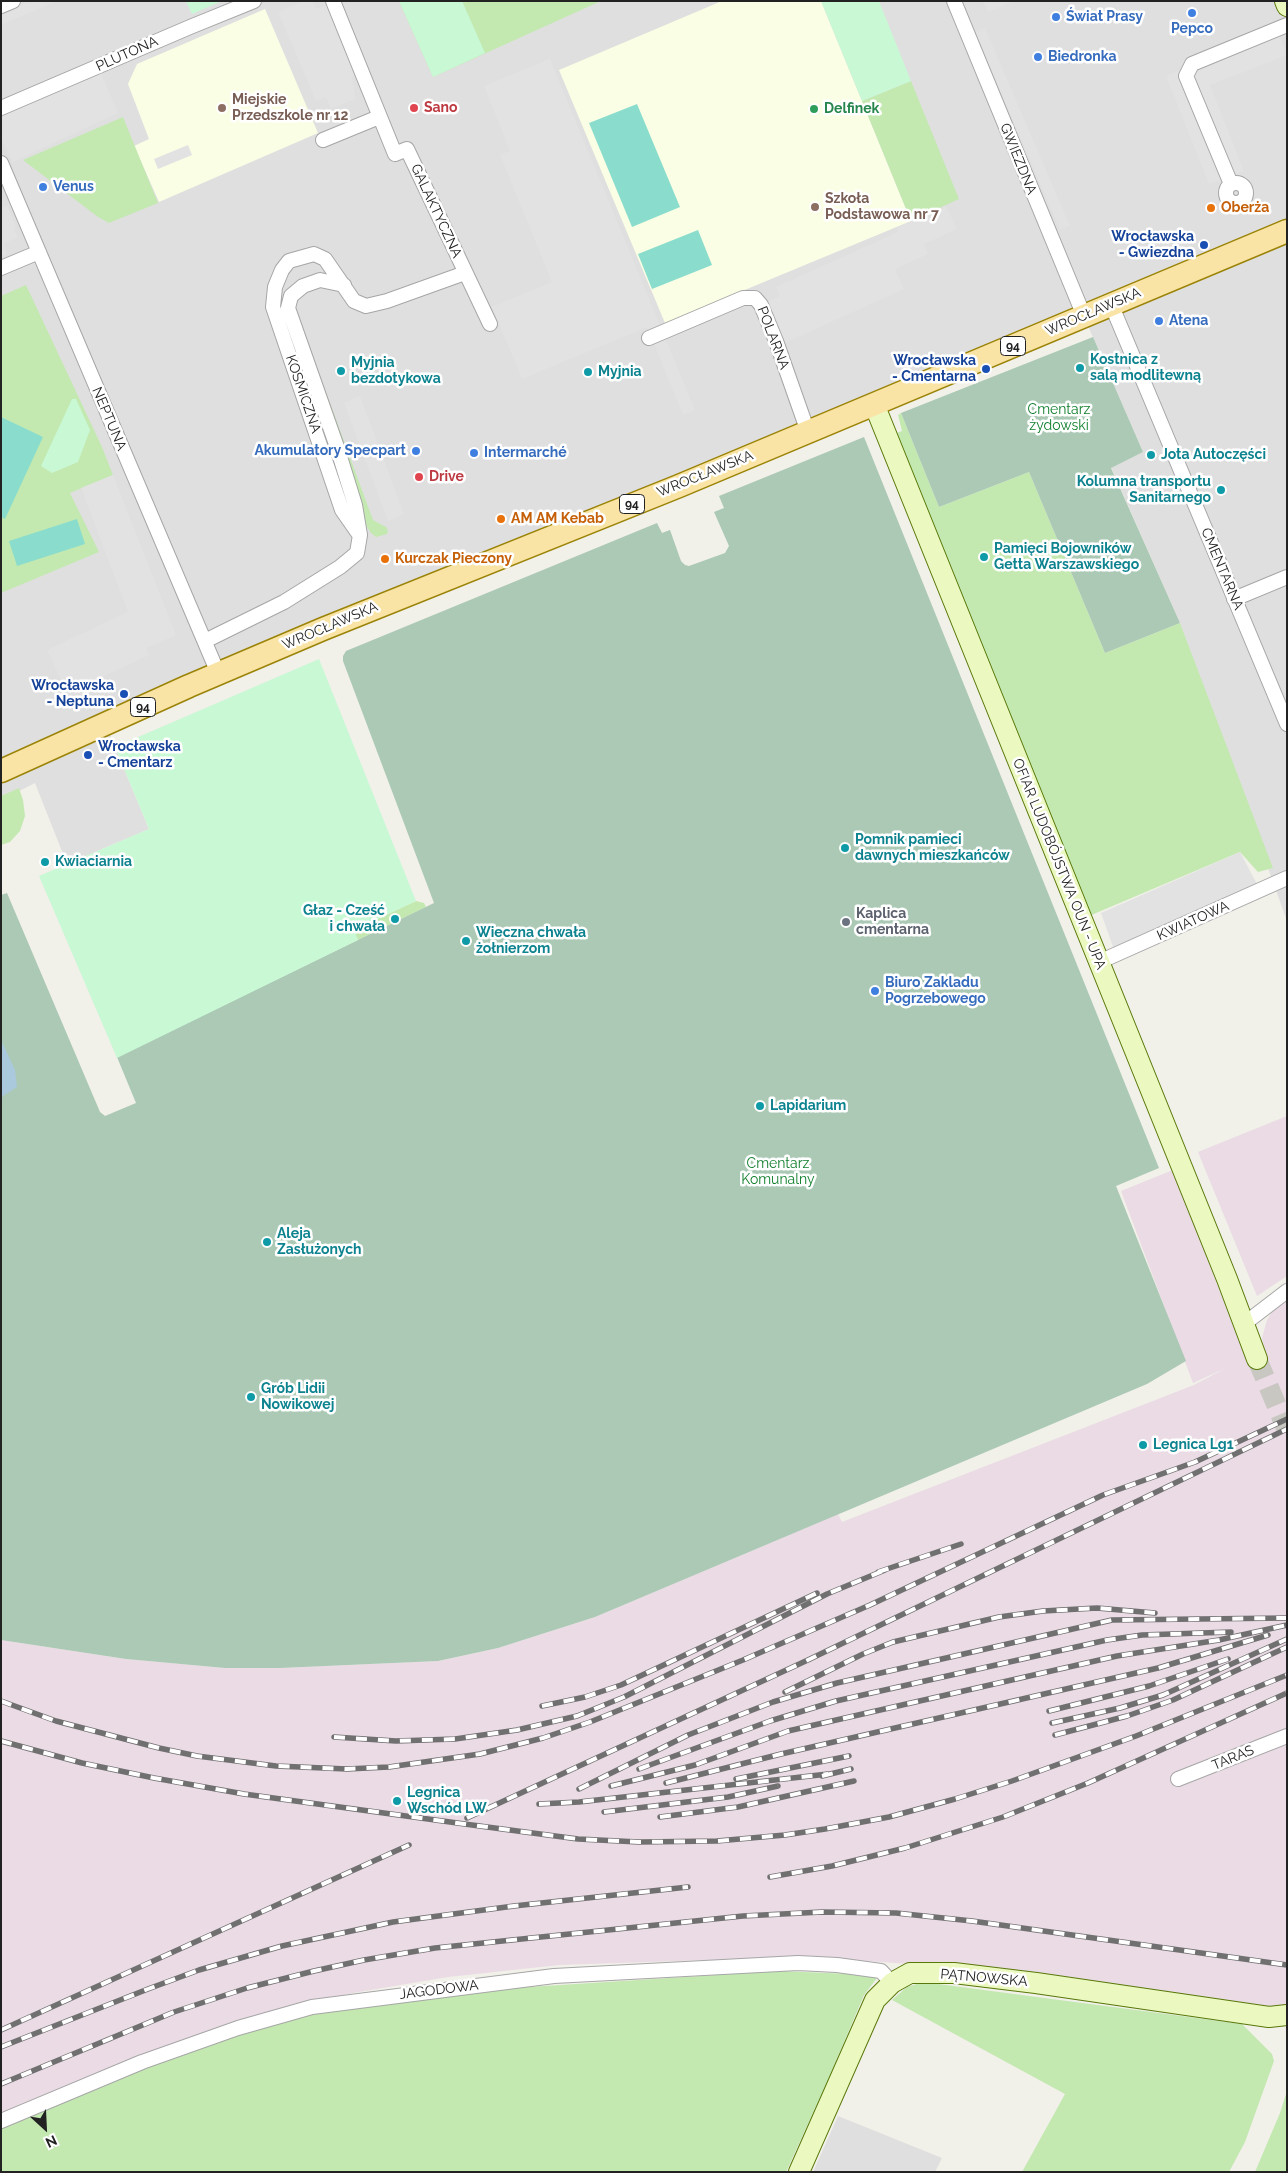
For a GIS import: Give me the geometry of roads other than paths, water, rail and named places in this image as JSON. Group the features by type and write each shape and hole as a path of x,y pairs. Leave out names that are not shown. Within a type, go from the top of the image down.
{"main road":[{"name":"WROCŁAWSKA","path":"1,771 218,673 808,432 1287,231"},
{"name":"WROCŁAWSKA","path":"1,757 14,752 68,740"}],"street":[{"path":"1,6 13,1"},
{"name":"PLUTONA","path":"1,108 190,26 254,1"},
{"name":"GALAKTYCZNA","path":"333,1 395,154 407,149 490,324"},
{"name":"GWIEZDNA","path":"954,1 1084,316"},
{"path":"1285,1 1287,6"},
{"path":"1231,184 1186,76 1192,64 1287,25"},
{"path":"323,140 379,117"},
{"name":"NEPTUNA","path":"1,163 218,673"},
{"path":"1,268 39,252"},
{"name":"KOSMICZNA","path":"360,535 342,510 273,307 275,287 282,270 289,261 314,254 325,259 354,301 366,306 387,301 465,273"},
{"path":"205,642 284,602 340,567 357,554 360,535 355,505 337,447 288,308 291,296 303,286 320,280 344,285"},
{"name":"POLARNA","path":"649,338 750,297 758,301 776,341 808,432"},
{"name":"CMENTARNA","path":"1111,304 1287,724"},
{"name":"OFIAR LUDOBÓJSTWA OUN - UPA","path":"874,404 1244,1324"},
{"path":"1234,599 1287,577"},
{"name":"KWIATOWA","path":"1099,962 1287,878"},
{"path":"1257,1359 1244,1324 1287,1291"},
{"name":"TARAS","path":"1178,1780 1287,1736"},
{"name":"JAGODOWA","path":"1,2121 142,2062 238,2028 312,2007 554,1976 798,1963 881,1971 892,1982"},
{"name":"PĄTNOWSKA","path":"799,2172 875,2000 892,1982 910,1973 954,1973 1036,1982 1270,2017 1287,2016"}],"tunnel":[{"path":"1257,1359 1287,1430"}],"railway":[{"path":"1,1701 56,1721 159,1748 197,1756 276,1766 347,1769 389,1767 480,1754 543,1738 590,1722 743,1660 870,1605 1103,1495 1195,1462 1287,1419"},
{"path":"467,1818 810,1659 1287,1429"},
{"path":"878,1572 961,1544"},
{"path":"334,1737 396,1741 455,1739 517,1730 577,1716 624,1697 827,1594 885,1570"},
{"path":"542,1706 585,1697 621,1685 817,1593"},
{"path":"785,1692 863,1654 893,1642 999,1617 1043,1611 1097,1608 1155,1613"},
{"path":"579,1789 688,1735 773,1702 837,1683 1112,1620 1287,1618"},
{"path":"611,1786 695,1765 788,1731 1117,1656 1219,1640 1287,1625"},
{"path":"639,1769 770,1721 836,1701 1107,1640 1142,1635 1231,1632"},
{"path":"666,1783 781,1754 1158,1668 1268,1635"},
{"path":"1052,1723 1120,1708 1163,1695 1287,1639"},
{"path":"1055,1735 1127,1716 1173,1700 1287,1647"},
{"path":"1049,1711 1149,1686 1228,1659"},
{"path":"1,1741 82,1763 244,1794 578,1839 639,1842 717,1841 785,1835 825,1829 889,1817 955,1799 1012,1781 1136,1736 1287,1675"},
{"path":"770,1877 832,1866 905,1848 1003,1817 1088,1783 1287,1693"},
{"path":"736,1779 849,1756"},
{"path":"822,1776 851,1769"},
{"path":"539,1804 579,1802 828,1774"},
{"path":"660,1817 738,1807 854,1781"},
{"path":"604,1812 728,1797 778,1786"},
{"path":"1,2030 409,1845"},
{"path":"1,2047 199,1970 282,1946 393,1922 514,1906 688,1887"},
{"path":"1,2084 174,2012 247,1988 314,1971 435,1948 743,1916 822,1912 896,1913 972,1921 1287,1965"}],"place":[{"name":"Pepco","path":"1192,13"},
{"name":"Świat Prasy","path":"1056,17"},
{"name":"Biedronka","path":"1038,57"},
{"name":"Miejskie Przedszkole nr 12","path":"222,108"},
{"name":"Sano","path":"414,108"},
{"name":"Delfinek","path":"814,109"},
{"name":"Venus","path":"43,187"},
{"name":"Szkoła Podstawowa nr 7","path":"815,207"},
{"name":"Oberża","path":"1211,208"},
{"name":"Wrocławska - Gwiezdna","path":"1204,245"},
{"name":"Atena","path":"1159,321"},
{"name":"Kostnica z salą modlitewną","path":"1080,368"},
{"name":"Wrocławska - Cmentarna","path":"986,369"},
{"name":"Myjnia bezdotykowa","path":"341,371"},
{"name":"Myjnia","path":"588,372"},
{"name":"Akumulatory Specpart","path":"416,451"},
{"name":"Intermarché","path":"474,453"},
{"name":"Jota Autoczęści","path":"1151,455"},
{"name":"Drive","path":"419,477"},
{"name":"Kolumna transportu Sanitarnego","path":"1221,490"},
{"name":"AM AM Kebab","path":"501,519"},
{"name":"Pamięci Bojowników Getta Warszawskiego","path":"984,557"},
{"name":"Kurczak Pieczony","path":"385,559"},
{"name":"Wrocławska - Neptuna","path":"124,694"},
{"name":"Wrocławska - Cmentarz","path":"88,755"},
{"name":"Pomnik pamieci dawnych mieszkańców","path":"845,848"},
{"name":"Kwiaciarnia","path":"45,862"},
{"name":"Głaz - Cześć i chwała","path":"395,919"},
{"name":"Kaplica cmentarna","path":"846,922"},
{"name":"Wieczna chwała żołnierzom","path":"466,941"},
{"name":"Biuro Zakladu Pogrzebowego","path":"875,991"},
{"name":"Lapidarium","path":"760,1106"},
{"name":"Aleja Zasłużonych","path":"267,1242"},
{"name":"Grób Lidii Nowikowej","path":"251,1397"},
{"name":"Legnica Lg1","path":"1143,1445"},
{"name":"Legnica Wschód LW","path":"397,1801"}],"park label":[{"name":"Cmentarz żydowski","path":"1059,418"},
{"name":"Cmentarz Komunalny","path":"778,1172"}]}
